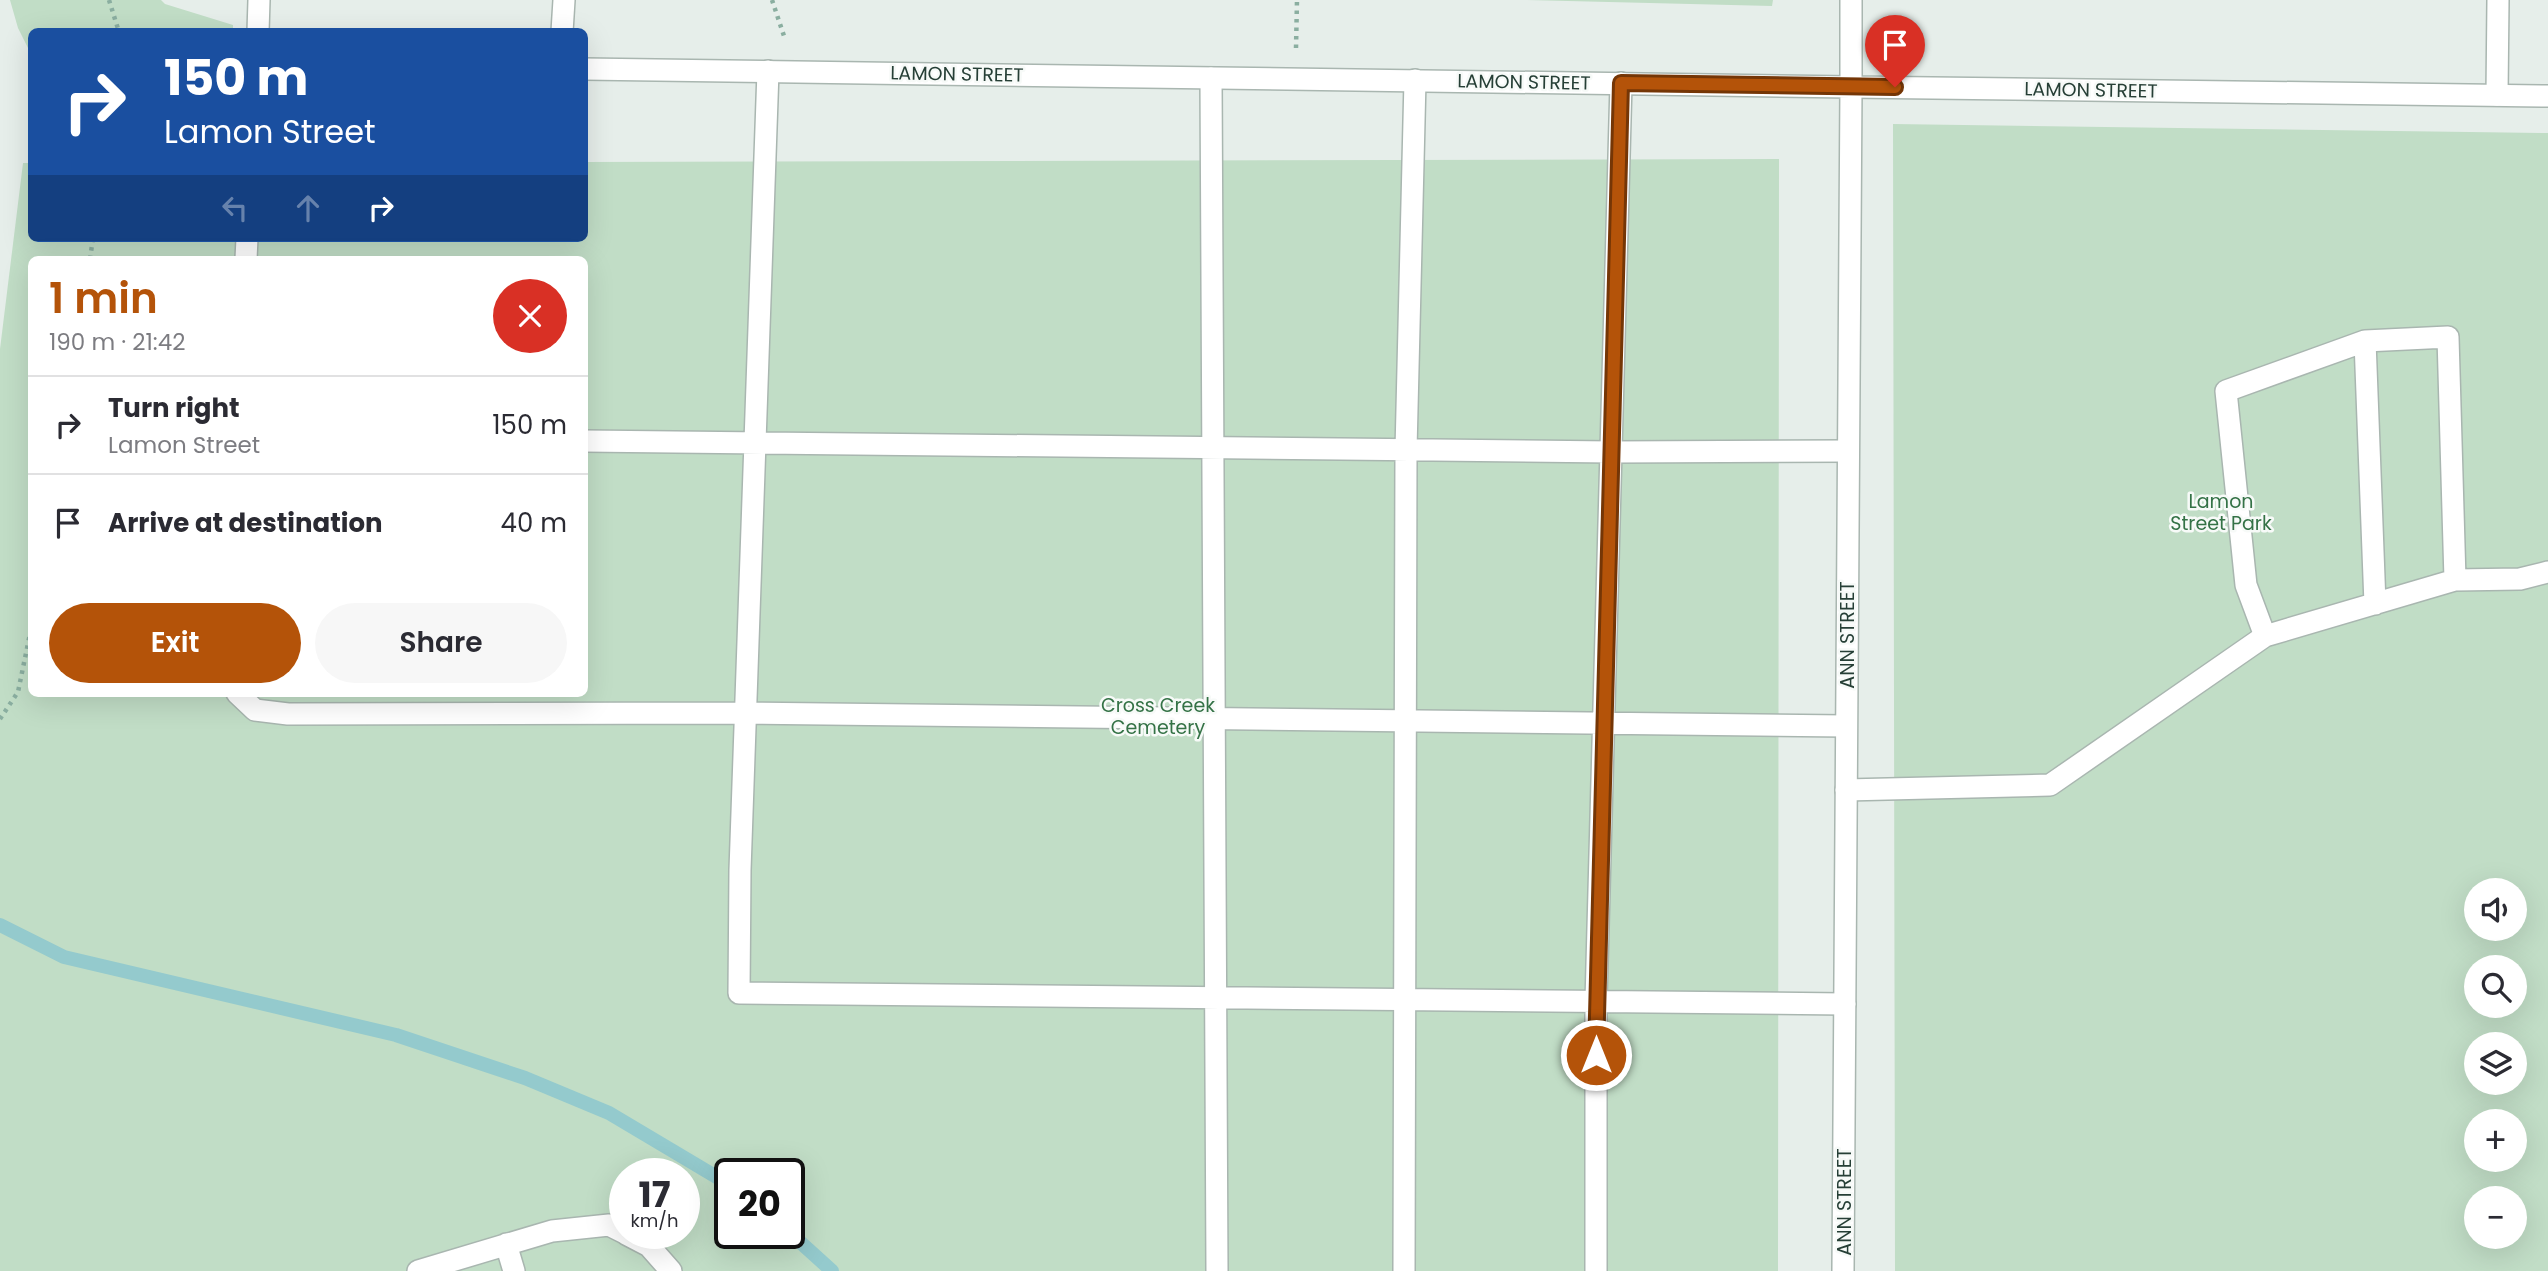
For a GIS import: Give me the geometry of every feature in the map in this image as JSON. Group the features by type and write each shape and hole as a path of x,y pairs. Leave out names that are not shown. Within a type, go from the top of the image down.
{"street":[{"path":"258,28 259,0"},
{"path":"562,28 564,0"},
{"name":"ANN STREET","path":"1843,1271 1851,0"},
{"path":"2497,95 2498,0"},
{"name":"LAMON STREET","path":"588,69 2548,96"},
{"path":"768,71 739,993 1845,1004"},
{"path":"1211,78 1217,1271"},
{"path":"1404,1271 1406,450 1415,80"},
{"path":"1596,1271 1596,1002 1621,83"},
{"path":"2265,636 2246,585 2226,391 2365,341 2448,337 2455,580"},
{"path":"2365,341 2375,604"},
{"path":"588,441 1612,452 1848,451"},
{"path":"1846,790 2050,785 2265,636 2455,580 2520,579 2548,572"},
{"path":"241,697 255,710 288,714 746,713 1846,726"},
{"path":"418,1271 552,1231 609,1225"},
{"path":"506,1244 514,1271"},
{"path":"652,1249 671,1271"}],"path":[{"path":"109,0 118,28"},
{"path":"1296,79 1297,0"},
{"path":"0,719 18,692 28,643"}],"green space":[{"path":"10,0 161,0 165,4 233,25 233,28 28,28 28,48 18,28"},
{"path":"1527,0 1773,0 1772,6"},
{"name":"Lamon Street Park","path":"1893,124 2548,133 2548,1271 1895,1271"},
{"name":"Cross Creek Cemetery","path":"1779,159 1778,1271 0,1271 0,349 23,163 28,163 28,242 588,242 588,162"}],"waterway":[{"path":"0,925 64,957 396,1035 525,1078 609,1113 714,1175"},
{"path":"805,1247 832,1271"}],"route":[{"path":"1596,1055 1621,83 1895,87"}]}
